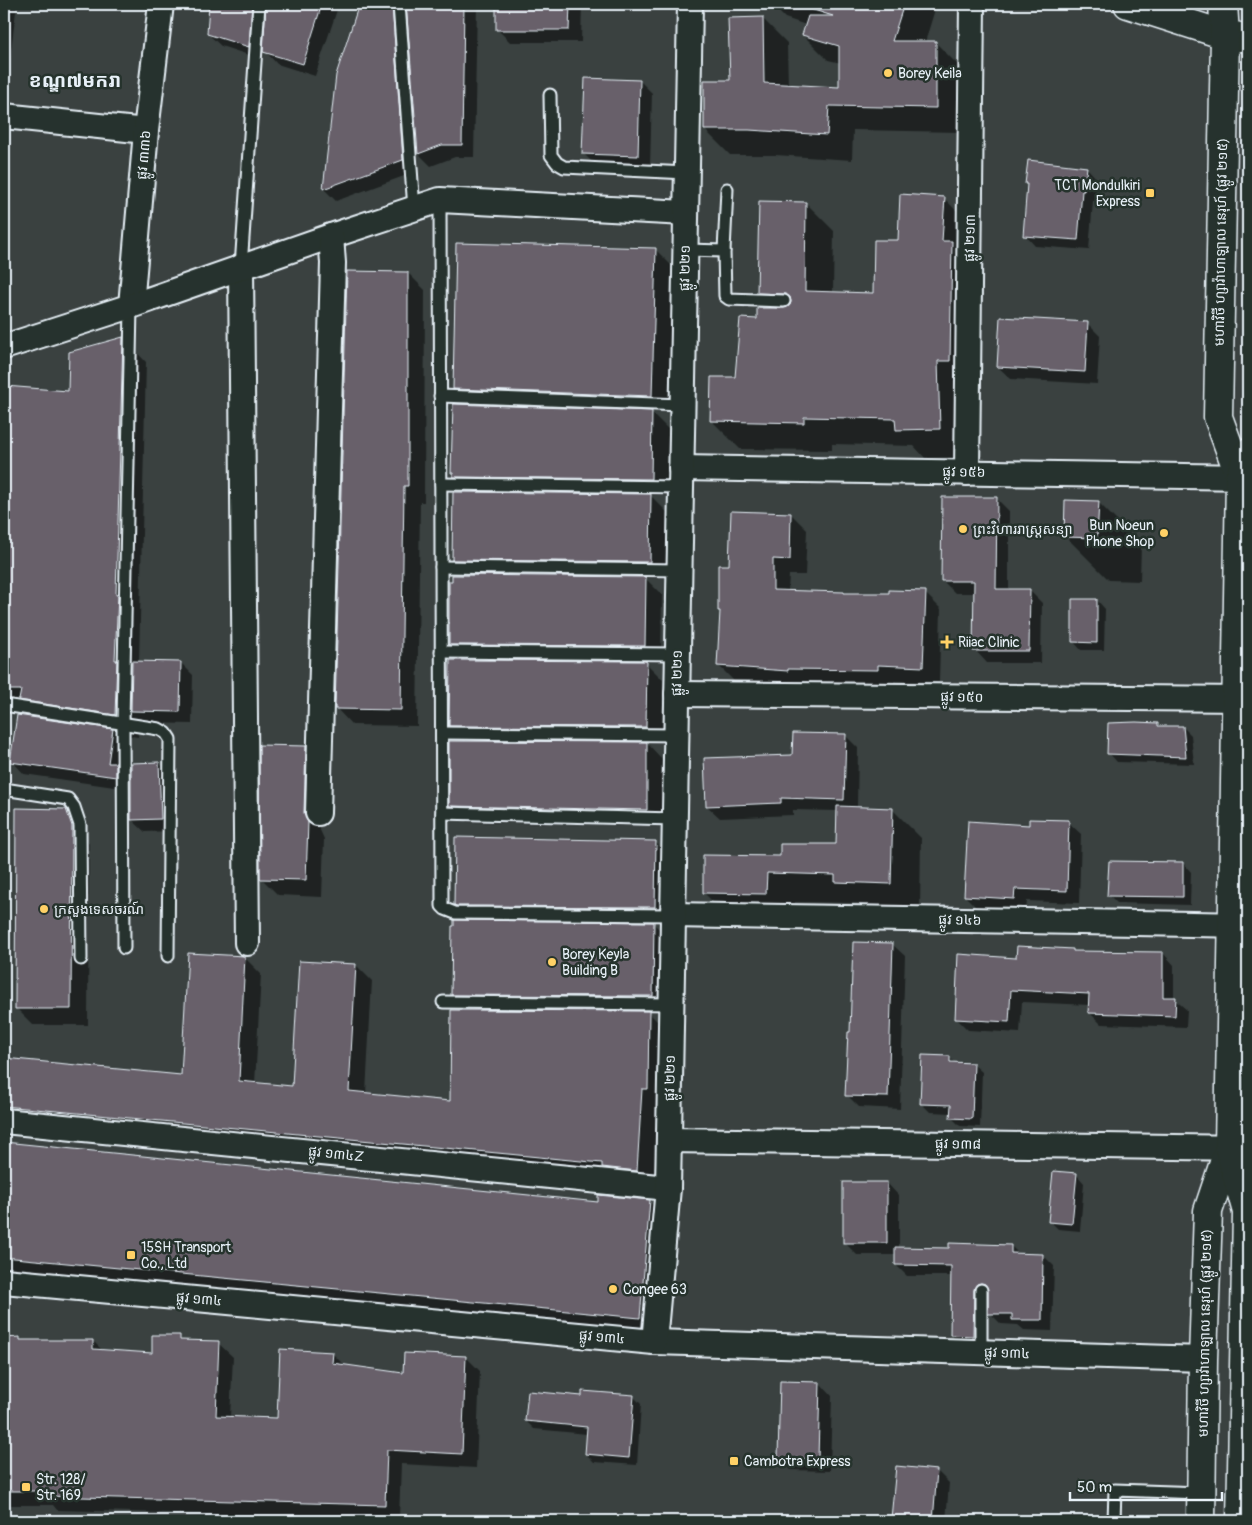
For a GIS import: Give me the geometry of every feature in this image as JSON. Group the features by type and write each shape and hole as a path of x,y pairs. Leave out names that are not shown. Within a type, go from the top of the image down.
{"main road":[{"path":"1128,4 1237,36"},
{"name":"មហាវិថី ហ្សាវ៉ាហាឡាល នេរុហ៍ (ផ្លូវ ២១៥)","path":"1223,4 1237,36 1218,417 1246,469 1242,699 1239,1148 1247,1212 1246,1362 1241,1521"},
{"name":"មហាវិថី ហ្សាវ៉ាហាឡាល នេរុហ៍ (ផ្លូវ ២១៥)","path":"1201,1521 1203,1359 1208,1211 1239,1148"}],"street":[{"name":"ផ្លូវ ៣៣៦","path":"131,306 146,132 161,4"},
{"name":"ផ្លូវ ២២១","path":"654,1342 668,1188 690,4"},
{"name":"ផ្លូវ ២១៣","path":"967,472 972,4"},
{"path":"4,116 146,132"},
{"path":"4,347 131,306 440,200 686,213"},
{"path":"318,813 333,263 331,236"},
{"path":"241,267 247,943"},
{"name":"ផ្លូវ ១៥៦","path":"680,477 1246,469"},
{"name":"ផ្លូវ ១៥០","path":"676,694 1242,699"},
{"name":"ផ្លូវ ១៤៦","path":"672,915 1241,925"},
{"name":"ផ្លូវ ១៣៤Z","path":"4,1121 668,1188"},
{"name":"ផ្លូវ ១៣៨","path":"669,1140 1239,1148"},
{"name":"ផ្លូវ ១៣៤","path":"4,1281 654,1342 1203,1359"}],"lane":[{"path":"241,267 259,4"},
{"path":"399,4 414,208"},
{"path":"550,96 551,155 556,163 564,166 687,173"},
{"path":"726,189 725,296 729,299 784,300"},
{"path":"440,200 442,906 445,910 455,913 672,915"},
{"path":"686,250 724,251"},
{"path":"124,948 123,723 131,306"},
{"path":"440,396 682,404"},
{"path":"441,484 680,477"},
{"path":"441,567 679,570"},
{"path":"441,652 677,654"},
{"path":"4,705 159,729 166,733 170,739 168,956"},
{"path":"442,733 676,735"},
{"path":"4,790 68,799 74,807 80,825 81,958"},
{"path":"442,813 674,819"},
{"path":"443,1002 671,1004"},
{"path":"981,1290 981,1352"},
{"path":"1114,1521 1115,1490 1201,1492"}],"building":[{"path":"209,4 252,4 249,47 207,34"},
{"path":"266,4 322,4 303,64 263,52"},
{"path":"359,4 392,4 403,160 323,189 336,75"},
{"path":"406,4 464,4 462,145 442,145 418,154"},
{"path":"496,4 570,4 569,30 496,30"},
{"path":"807,4 904,4 892,41 936,41 936,108 829,106 827,135 749,130 704,130 704,80 730,80 728,18 763,17 764,83 839,87 839,46 802,35 808,16 833,16 807,8"},
{"path":"585,78 640,80 638,156 582,154"},
{"path":"1028,160 1087,167 1084,191 1082,191 1078,240 1023,236"},
{"path":"900,194 945,197 942,241 952,241 950,361 938,361 940,429 896,430 895,419 804,417 804,423 710,421 711,377 735,377 740,318 757,319 757,308 784,308 790,305 791,302 790,297 785,294 757,293 759,201 806,202 805,291 873,293 874,240 898,240"},
{"path":"456,243 656,248 652,396 453,389"},
{"path":"347,271 408,272 408,486 404,486 401,710 335,709"},
{"path":"1000,317 1088,322 1085,372 997,367"},
{"path":"123,337 116,595 118,595 115,715 19,700 21,690 4,690 5,386 68,391 69,352"},
{"path":"453,404 652,411 651,479 453,477 453,473 451,473"},
{"path":"453,492 651,494 650,562 452,560"},
{"path":"942,497 997,497 996,589 1030,589 1029,651 973,651 974,581 941,581"},
{"path":"1065,500 1099,501 1097,538 1064,537"},
{"path":"731,511 791,513 790,560 773,559 773,590 844,593 889,593 889,590 926,591 923,667 878,665 878,670 788,669 788,671 717,666 720,611 718,611 718,565 729,565"},
{"path":"452,575 646,577 645,646 449,645 449,581 452,581"},
{"path":"1072,599 1097,599 1097,643 1072,642"},
{"path":"450,660 645,661 647,662 646,727 449,726"},
{"path":"132,661 181,662 180,712 131,711"},
{"path":"17,715 113,729 108,763 116,763 116,777 10,762"},
{"path":"1108,723 1158,723 1158,726 1183,726 1186,757 1107,754"},
{"path":"793,733 846,734 844,800 781,798 781,803 706,806 704,758 792,755"},
{"path":"449,741 647,742 647,810 449,806"},
{"path":"259,745 306,746 304,813 308,822 306,880 260,879"},
{"path":"159,762 161,819 131,820 131,763"},
{"path":"837,806 893,808 891,884 835,882 835,875 767,873 766,894 703,893 703,855 780,856 780,844 836,844"},
{"name":"ក្រសួងទេសចរណ៍","path":"16,808 66,809 72,826 71,1009 15,1009"},
{"path":"1029,819 1069,820 1067,891 1015,889 1014,899 964,896 968,821 1029,825"},
{"path":"455,837 656,841 655,907 456,906 454,905"},
{"path":"1109,861 1183,862 1183,897 1107,896"},
{"name":"Borey Keyla Building B","path":"454,920 654,922 653,996 451,995 452,926 454,926"},
{"path":"853,942 893,943 888,1097 845,1096 848,1032 850,1032"},
{"path":"1017,946 1073,949 1073,951 1163,952 1163,997 1176,997 1175,1016 1088,1013 1089,994 1011,990 1009,1022 955,1019 958,954 1016,958"},
{"path":"188,953 245,956 239,1081 292,1086 299,961 356,964 349,1091 450,1101 451,1010 649,1011 648,1089 642,1089 637,1171 602,1167 602,1163 4,1106 4,1058 181,1075"},
{"path":"922,1055 950,1056 950,1062 974,1063 972,1119 950,1118 951,1105 920,1104"},
{"path":"4,1142 598,1202 598,1195 650,1200 640,1318 4,1257"},
{"path":"1053,1171 1077,1173 1072,1224 1048,1222"},
{"path":"843,1182 887,1182 887,1243 843,1243"},
{"path":"949,1243 1011,1245 1011,1253 1043,1254 1042,1320 1012,1320 1012,1314 988,1314 988,1290 985,1284 981,1283 977,1284 974,1290 973,1336 950,1335 951,1266 895,1265 895,1247 949,1248"},
{"path":"152,1335 180,1335 180,1340 219,1341 216,1416 277,1418 280,1349 333,1352 332,1363 403,1373 404,1353 466,1356 462,1454 387,1450 385,1505 42,1496 42,1491 4,1491 4,1338 20,1337 20,1340 93,1340 93,1349 152,1353"},
{"path":"780,1381 820,1382 818,1459 778,1458"},
{"path":"528,1391 582,1396 582,1391 634,1395 629,1458 585,1454 587,1427 525,1421"},
{"path":"896,1466 937,1470 933,1521 891,1519"}],"place":[{"name":"Borey Keila","path":"888,73"},
{"name":"TCT Mondulkiri Express","path":"1150,193"},
{"name":"ព្រះវិហាររាស្ត្រសន្យា","path":"963,529"},
{"name":"Bun Noeun Phone Shop","path":"1164,533"},
{"name":"Riiac Clinic","path":"947,642"},
{"name":"ក្រសួងទេសចរណ៍","path":"44,909"},
{"name":"Borey Keyla Building B","path":"552,962"},
{"name":"15SH Transport Co., Ltd","path":"131,1255"},
{"name":"Congee 63","path":"613,1289"},
{"name":"Cambotra Express","path":"734,1461"},
{"name":"Str. 128/ Str. 169","path":"26,1487"}],"district":[{"name":"ខណ្ឌ៧មករា","path":"75,81"}]}
